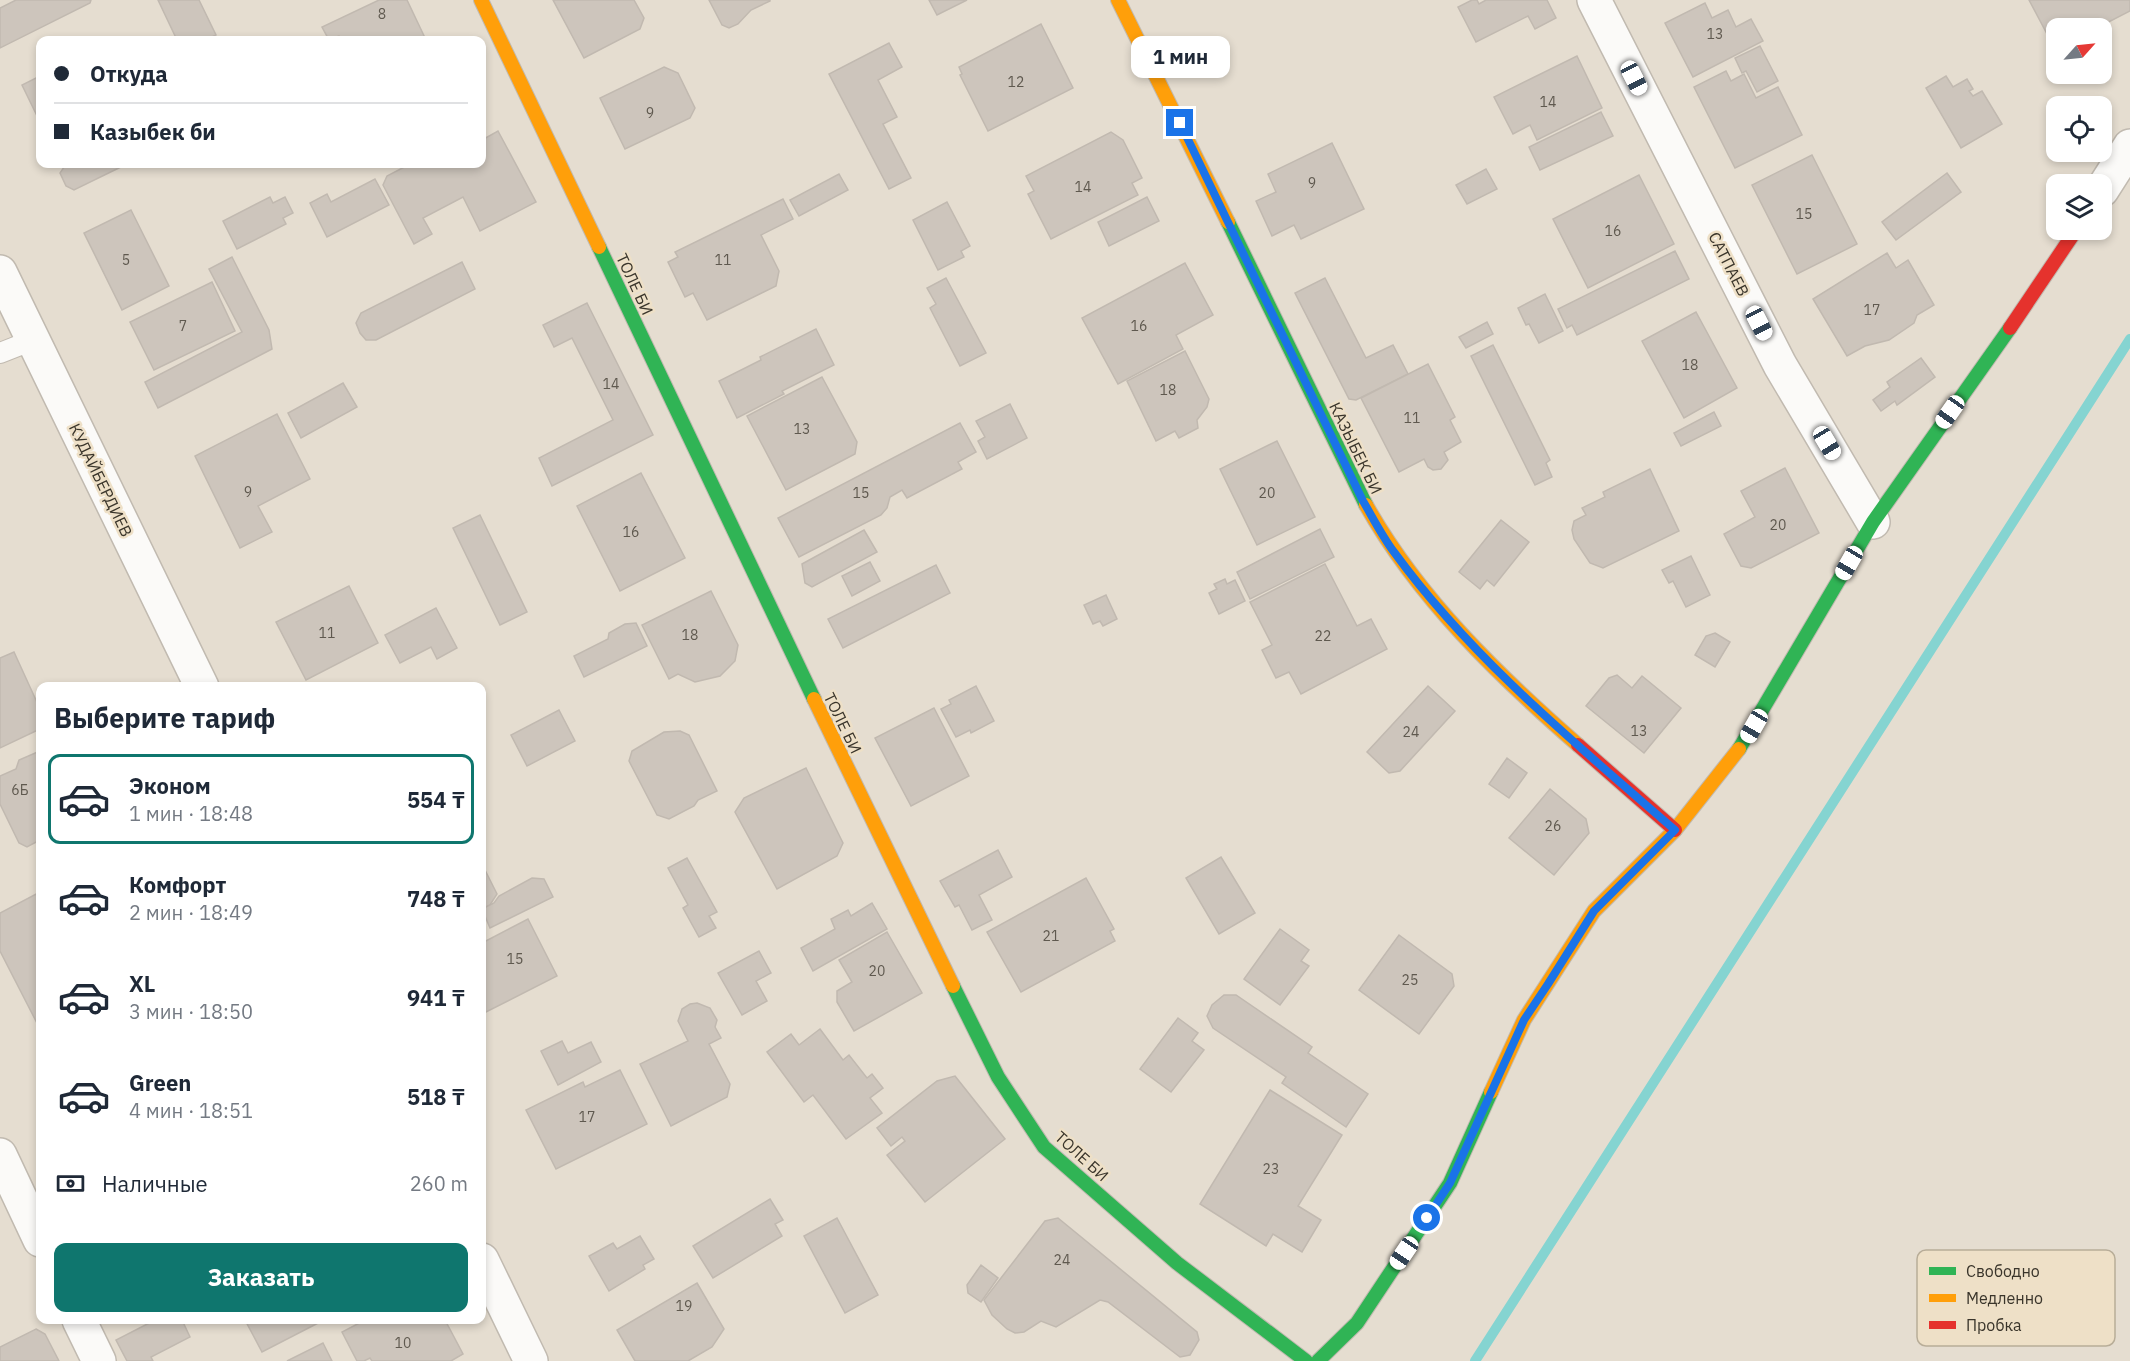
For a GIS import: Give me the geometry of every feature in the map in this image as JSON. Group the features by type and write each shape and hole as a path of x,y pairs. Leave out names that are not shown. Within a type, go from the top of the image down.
{"street":[{"name":"ТОЛЕ БИ","path":"482,0 874,826 998,1077 1044,1147 1177,1263 1306,1361"},
{"name":"КАЗЫБЕК БИ","path":"1118,0 1363,501 1393,550 1483,657 1543,715 1675,830"},
{"name":"САТПАЕВ","path":"1594,0 1780,364 1873,522"},
{"path":"2112,174 2130,146"},
{"path":"1318,1361 1357,1323 1450,1183 1524,1020 1594,911 1675,830 1742,746 1873,522 2069,240"},
{"name":"КУДАЙБЕРДИЕВ","path":"0,272 200,682"},
{"path":"0,1155 36,1232"},
{"path":"486,1268 531,1361"},
{"path":"81,1324 99,1361"}],"lane":[{"path":"0,353 33,340"}],"building":[{"path":"16,0 91,0 90,3 0,48 0,8"},
{"path":"158,0 199,0 216,35 175,36"},
{"path":"379,0 407,0 424,36 327,36 322,27"},
{"path":"553,0 634,0 644,18 640,29 584,58"},
{"path":"709,0 770,1 751,10 738,24 729,28 722,25"},
{"path":"929,0 967,0 937,15"},
{"path":"1477,0 1479,4 1486,0 1547,0 1556,18 1535,29 1528,16 1476,42 1458,7"},
{"path":"2029,0 2130,0 2130,11 2112,20 2112,18 2046,18 2046,32"},
{"path":"1705,3 1712,18 1728,10 1736,27 1751,19 1763,41 1693,77 1665,23"},
{"path":"1041,24 1073,88 988,131 960,75 962,74 959,67"},
{"path":"889,43 902,67 878,80 897,117 883,124 911,178 889,189 829,74"},
{"path":"1760,46 1778,81 1757,92 1746,71 1742,73 1735,58"},
{"path":"1577,56 1602,108 1537,140 1530,125 1513,134 1494,97"},
{"path":"664,67 678,73 695,108 690,118 625,149 600,98"},
{"path":"1726,71 1731,81 1744,74 1756,98 1778,87 1802,135 1735,168 1694,87"},
{"path":"1946,76 1953,87 1967,79 1973,89 1969,91 1973,96 1982,91 2002,124 1961,148 1926,88"},
{"path":"36,78 36,114 22,85"},
{"path":"1601,112 1613,136 1540,170 1529,147"},
{"path":"498,131 536,202 480,231 463,197 423,218 432,234 414,244 383,185 387,176 402,168 486,168 486,138"},
{"path":"1111,132 1123,140 1142,178 1132,183 1138,195 1051,239 1028,194 1034,191 1026,176"},
{"path":"1332,143 1364,209 1301,239 1294,225 1272,236 1256,201 1276,192 1268,174"},
{"path":"1812,155 1857,244 1797,274 1752,185"},
{"path":"63,168 119,168 74,190 66,186 60,173"},
{"path":"1486,169 1497,189 1467,204 1456,185"},
{"path":"1947,173 1961,192 1896,240 1882,222"},
{"path":"839,174 848,190 799,216 790,200"},
{"path":"1639,175 1674,244 1588,288 1553,219"},
{"path":"375,179 389,205 327,237 310,203 327,194 331,202"},
{"path":"270,197 273,203 285,197 293,213 283,218 286,224 237,249 223,221"},
{"path":"1147,197 1159,221 1109,246 1098,222"},
{"path":"783,199 793,219 761,235 779,271 776,286 707,320 693,293 685,297 668,262 678,257 675,252"},
{"path":"947,202 970,246 961,251 964,257 938,270 913,220"},
{"path":"131,210 169,286 122,310 84,233"},
{"path":"1675,251 1689,279 1577,335 1572,325 1567,328 1558,309"},
{"path":"1887,253 1896,268 1908,260 1934,305 1917,315 1914,323 1889,340 1865,346 1847,356 1813,299"},
{"path":"232,257 269,330 272,349 158,408 145,382 242,332 209,269"},
{"path":"462,262 475,289 376,340 366,340 360,333 356,323 361,313"},
{"path":"1185,263 1213,315 1176,335 1183,349 1118,384 1082,318"},
{"path":"946,278 986,353 960,366 930,308 936,304 927,288"},
{"path":"1325,278 1366,358 1393,345 1408,374 1356,400 1349,399 1295,293"},
{"path":"212,282 235,331 154,370 130,322"},
{"path":"1545,294 1563,331 1539,343 1529,324 1526,325 1518,308"},
{"path":"587,303 653,435 552,486 539,458 613,420 572,338 554,347 543,325"},
{"path":"1696,312 1737,388 1684,418 1642,341"},
{"path":"1487,322 1493,334 1466,348 1459,337"},
{"path":"816,329 834,365 782,391 784,394 737,418 719,381"},
{"path":"1493,345 1550,460 1546,463 1552,477 1535,485 1471,356"},
{"path":"1185,351 1209,399 1207,407 1197,420 1198,428 1179,438 1175,431 1156,441 1127,381"},
{"path":"1921,358 1935,377 1897,405 1895,401 1881,411 1873,400 1890,387 1887,382"},
{"path":"1428,364 1455,417 1450,420 1461,442 1444,452 1448,460 1441,469 1433,470 1428,467 1424,459 1399,472 1361,398"},
{"path":"822,377 857,442 855,454 786,490 747,416"},
{"path":"343,383 357,407 301,438 288,413"},
{"path":"1010,404 1027,438 987,459 978,441 985,437 976,421"},
{"path":"1714,412 1721,426 1681,446 1674,433"},
{"path":"277,414 310,479 258,506 272,532 240,548 195,456"},
{"path":"960,423 976,452 958,462 962,469 907,498 902,490 890,497 887,508 881,515 799,557 778,518"},
{"path":"1277,441 1315,517 1257,545 1220,469"},
{"path":"1785,468 1819,533 1751,568 1741,566 1724,534 1755,517 1741,491"},
{"path":"1650,469 1679,531 1603,568 1590,563 1574,539 1572,530 1574,521 1586,515 1582,508 1605,497 1603,492"},
{"path":"641,473 685,558 620,591 577,506"},
{"path":"480,515 527,612 500,625 453,528"},
{"path":"1501,520 1529,542 1494,586 1487,580 1480,589 1459,572"},
{"path":"1320,529 1334,557 1250,599 1237,572"},
{"path":"864,530 877,552 812,587 805,583 802,564"},
{"path":"1691,556 1710,595 1686,607 1673,581 1669,583 1662,570"},
{"path":"870,562 880,581 852,596 842,576"},
{"path":"1325,564 1357,626 1371,619 1387,649 1301,694 1289,672 1276,678 1262,650 1272,645 1250,602"},
{"path":"936,565 950,593 843,648 828,619"},
{"path":"1225,579 1227,584 1235,580 1245,601 1219,614 1209,593 1217,589 1214,584"},
{"path":"349,586 378,643 306,680 276,622"},
{"path":"711,591 738,645 735,661 720,676 695,682 678,674 669,679 642,625"},
{"path":"1106,595 1117,619 1103,626 1100,621 1093,624 1084,605"},
{"path":"436,608 457,648 437,659 431,647 400,663 385,635"},
{"path":"636,623 647,646 584,677 574,656 608,639 609,633 625,624"},
{"path":"1715,633 1730,642 1715,667 1695,655 1706,636"},
{"path":"14,652 36,700 36,731 0,748 0,658"},
{"path":"1617,675 1632,688 1642,676 1681,708 1644,753 1586,706 1609,678"},
{"path":"976,686 994,721 971,733 970,730 956,737 941,709 951,704 949,700"},
{"path":"1428,686 1455,711 1400,771 1389,773 1367,752"},
{"path":"934,708 969,776 911,806 875,738"},
{"path":"559,710 575,741 527,766 511,735"},
{"path":"680,731 689,735 717,791 669,819 657,815 629,761 632,751 664,732"},
{"path":"36,753 36,842 27,847 19,843 0,804 0,776 16,769 19,760"},
{"path":"1507,758 1527,773 1509,798 1489,784"},
{"path":"806,768 843,843 837,856 777,889 735,812 744,798"},
{"path":"1550,789 1586,819 1589,833 1554,875 1509,838"},
{"path":"998,850 1012,877 979,895 992,920 972,930 959,905 955,907 940,881"},
{"path":"1221,857 1255,913 1219,934 1186,878"},
{"path":"687,858 717,912 709,916 716,928 699,937 683,908 688,905 668,868"},
{"path":"486,872 497,894 486,907"},
{"path":"532,878 544,879 553,897 490,928 486,918 486,907 494,903 499,896"},
{"path":"1086,878 1114,929 1110,931 1115,941 1021,992 987,932"},
{"path":"36,894 36,1021 0,951 0,913"},
{"path":"872,903 887,929 813,971 801,948 835,929 831,919 848,910 851,916"},
{"path":"528,919 557,976 486,1012 486,941"},
{"path":"1280,929 1309,950 1301,961 1309,966 1280,1005 1244,979"},
{"path":"887,932 922,993 854,1031 837,1002 837,991 852,982 839,960"},
{"path":"1399,935 1452,974 1454,986 1419,1034 1359,990"},
{"path":"759,951 771,973 756,981 767,1001 742,1015 718,973"},
{"path":"1224,995 1236,995 1312,1047 1308,1053 1368,1094 1346,1127 1282,1083 1286,1077 1213,1028 1207,1016 1212,1005"},
{"path":"697,1003 710,1008 717,1020 715,1027 721,1038 709,1044 730,1084 727,1097 671,1126 640,1064 688,1041 678,1021 682,1009"},
{"path":"1178,1018 1198,1033 1192,1041 1204,1050 1171,1092 1140,1069"},
{"path":"820,1029 843,1060 849,1055 867,1078 872,1074 883,1088 870,1098 882,1113 846,1139 813,1095 804,1102 767,1052 791,1034 799,1045"},
{"path":"562,1041 568,1053 591,1042 601,1062 558,1085 541,1051"},
{"path":"620,1070 647,1124 556,1169 526,1110 583,1082 585,1087"},
{"path":"955,1076 1005,1139 925,1202 887,1155 905,1141 902,1137 891,1146 877,1128 937,1081"},
{"path":"1270,1090 1342,1135 1298,1206 1321,1220 1302,1252 1273,1234 1266,1246 1200,1204"},
{"path":"770,1199 783,1220 775,1224 782,1236 713,1278 693,1246"},
{"path":"837,1218 878,1295 845,1313 804,1236"},
{"path":"1058,1218 1197,1332 1199,1340 1190,1355 1180,1357 1108,1302 1100,1300 1056,1327 1041,1321 1024,1332 1015,1333 1007,1329 992,1315 984,1300 1045,1221"},
{"path":"640,1236 654,1259 643,1265 645,1269 609,1291 589,1256 613,1243 617,1249"},
{"path":"981,1265 998,1278 981,1302 968,1293 967,1285"},
{"path":"697,1283 724,1329 712,1347 688,1361 635,1361 617,1330"},
{"path":"147,1324 184,1324 190,1337 151,1357 153,1361 127,1361 116,1340"},
{"path":"247,1324 316,1324 262,1352"},
{"path":"357,1324 447,1324 463,1354 451,1361 372,1361 370,1358 357,1361 342,1332"},
{"path":"36,1329 45,1334 59,1361 0,1361 0,1347"},
{"path":"323,1343 332,1361 287,1361"}],"waterway":[{"path":"1475,1361 2130,339"}],"traffic: fast":[{"path":"1228,222 1366,505"},
{"path":"599,247 814,699"},
{"path":"1739,749 1873,522 2010,328"},
{"path":"953,986 998,1077 1044,1147 1177,1263 1306,1361"},
{"path":"1318,1361 1357,1323 1450,1183 1491,1092"}],"traffic: slow":[{"path":"481,0 599,247"},
{"path":"1118,0 1228,222"},
{"path":"1366,505 1387,539 1435,604 1490,663 1578,745"},
{"path":"814,699 953,986"},
{"path":"1491,1092 1524,1020 1594,911 1675,830 1739,749"}],"traffic: jam":[{"path":"2010,328 2069,240"},
{"path":"1578,745 1675,830"}],"route":[{"path":"1180,123 1363,501 1393,550 1430,597 1483,657 1543,715 1675,830 1594,911 1524,1020 1450,1183 1427,1218"}]}
